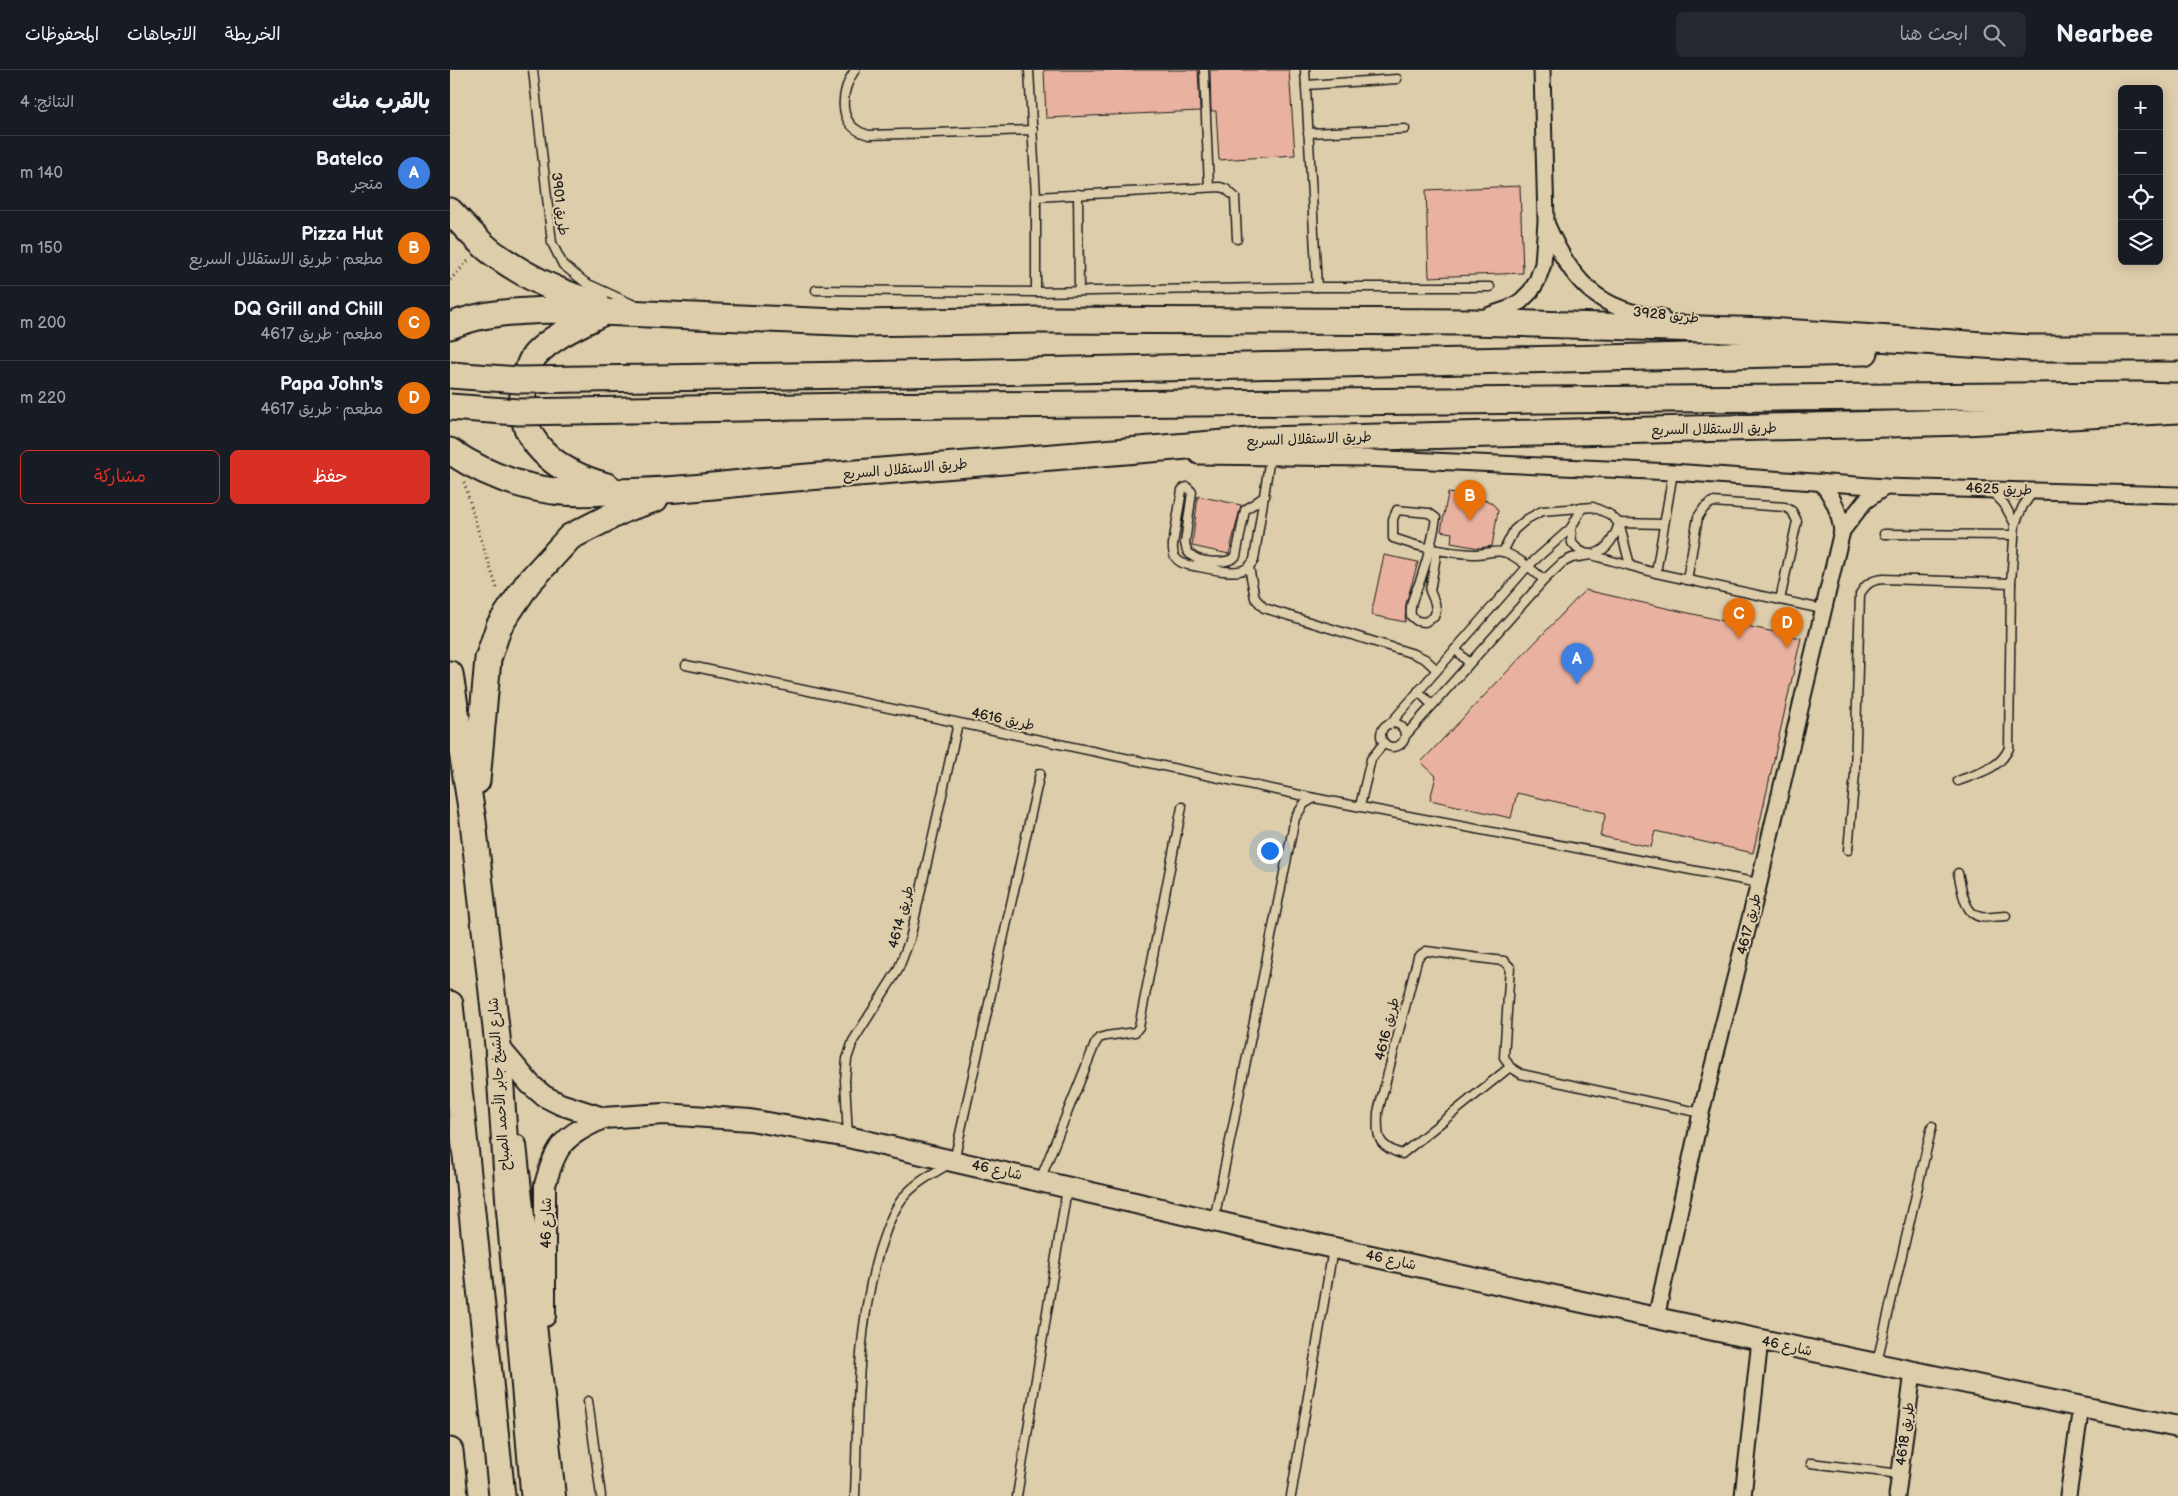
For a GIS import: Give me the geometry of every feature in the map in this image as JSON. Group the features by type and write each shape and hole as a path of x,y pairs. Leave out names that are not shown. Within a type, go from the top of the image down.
{"main road":[{"path":"450,211 496,256 548,285 578,298 628,313"},
{"path":"450,326 472,318 519,311 554,310 861,323 1039,320 1471,322 1769,331 2030,348"},
{"path":"604,312 553,340 534,356 521,399 527,424 534,440 563,469 581,478 631,492"},
{"path":"450,375 519,380 854,375 2030,348 2178,348"},
{"path":"450,407 518,412 854,406 2178,396"},
{"name":"طريق الاستقلال السريع","path":"453,453 488,472 525,486 575,493 631,492 682,490 769,480 1261,440 1965,422 2178,410"},
{"path":"473,821 488,659 499,626 528,583 570,537 625,508 682,490"},
{"name":"شارع الشيخ جابر الأحمد الصباح","path":"450,674 473,821 498,1046 500,1090 534,1496"},
{"path":"450,1004 502,1496"},
{"path":"450,1451 455,1496"}],"street":[{"name":"طريق 3928","path":"1471,322 1508,309 1521,301 1538,280 1543,264 1546,221 1542,70"},
{"name":"طريق 3928","path":"1546,221 1558,250 1571,271 1586,288 1613,305 1653,317 1748,321 1760,325 1769,331"},
{"name":"طريق 4625","path":"1140,449 1167,455 1365,458 1673,472 1885,487 2178,495"},
{"name":"طريق 4617","path":"1656,1318 1701,1113 1759,884 1822,609 1842,531 1840,519 1831,495 1821,482"},
{"name":"طريق 4617","path":"1842,531 1866,502 1885,487"},
{"name":"شارع 46","path":"498,1046 530,1084 544,1096 560,1104 603,1118 664,1114 750,1120 848,1136 1333,1247 1656,1318 2178,1427"},
{"path":"500,1090 513,1115 555,1496"},
{"name":"شارع 46","path":"539,1355 546,1299 545,1185 559,1146 576,1131 603,1118"},
{"path":"1743,1496 1760,1340"},
{"name":"طريق 4618","path":"1897,1496 1913,1372"},
{"path":"2068,1496 2081,1407"}],"lane":[{"name":"طريق 3901","path":"534,70 552,243 563,265 586,283 654,314"},
{"path":"855,70 848,80 844,93 843,107 850,122 863,133 869,135 1033,130"},
{"path":"1029,70 1036,196 1036,292"},
{"path":"1204,70 1209,187"},
{"path":"1305,70 1317,288"},
{"path":"1306,85 1397,79"},
{"path":"1308,133 1405,129"},
{"path":"1036,196 1209,187 1226,189 1235,197 1237,239"},
{"path":"1078,194 1079,290"},
{"path":"816,290 1036,292 1079,290 1490,287"},
{"path":"1264,496 1245,510 1236,556 1225,562 1196,559 1186,550 1185,543 1192,492 1188,487 1182,490 1173,544 1175,559 1181,564 1234,572 1242,571 1249,567 1254,560 1264,496 1270,457"},
{"path":"1656,573 1673,472"},
{"path":"1989,489 2004,504 2015,524"},
{"path":"1958,781 1998,765 2005,758 2009,748 2011,583 2015,524 2023,506 2035,490"},
{"path":"1687,580 1698,517 1708,504 1712,502 1785,507 1792,511 1797,521 1780,600"},
{"path":"1503,552 1514,530 1527,519 1542,511 1557,508 1581,510 1593,507 1609,514 1619,523 1630,565"},
{"path":"1384,743 1382,731 1528,566 1571,528 1581,510"},
{"path":"1433,549 1410,607 1411,616 1417,621 1425,622 1434,617 1436,611 1430,592 1433,549 1436,518 1434,515 1395,511 1392,527 1393,538 1433,549 1475,554 1503,552 1528,566 1544,580"},
{"path":"1619,523 1664,524"},
{"path":"1384,743 1390,746 1398,746 1404,736 1432,704 1544,580 1562,563 1572,558 1599,552 1612,540 1619,523"},
{"path":"1571,528 1572,543 1577,549 1591,555 1656,573 1822,609"},
{"path":"1884,534 2014,535"},
{"path":"1249,567 1255,598 1264,608 1414,654 1437,670"},
{"path":"1848,850 1855,774 1860,594 1865,586 1873,580 2011,583"},
{"path":"1455,649 1470,663"},
{"name":"طريق 4616","path":"686,665 1314,798 1759,884"},
{"path":"1418,691 1432,704"},
{"name":"طريق 4614","path":"848,1136 845,1080 847,1060 853,1041 898,970 910,939 958,723"},
{"path":"1390,724 1395,724 1402,728 1404,736"},
{"path":"1360,806 1370,759 1384,743"},
{"path":"855,1496 861,1346 874,1270 887,1226 902,1198 920,1182 954,1161 1040,773"},
{"path":"1214,1220 1295,818 1304,804 1314,798"},
{"path":"1040,1180 1094,1044 1099,1038 1135,1032 1139,1027 1182,807"},
{"path":"1958,873 1968,909 1981,917 2006,916"},
{"name":"طريق 4616","path":"1422,952 1504,961 1510,967 1504,1057 1510,1067 1402,1154 1387,1149 1377,1133 1378,1112 1418,957 1422,952"},
{"path":"1510,1067 1521,1074 1701,1113"},
{"path":"1877,1364 1932,1126"},
{"path":"1017,1496 1067,1187"},
{"path":"1291,1496 1333,1247"},
{"path":"588,1401 600,1496"},
{"path":"1811,1463 1900,1474"}],"path":[{"path":"450,280 484,245"},
{"path":"453,453 507,615"}],"building":[{"path":"1044,70 1198,70 1200,111 1046,118"},
{"path":"1210,70 1289,70 1295,155 1219,160 1216,111 1211,111"},
{"path":"1520,186 1523,273 1429,277 1426,190"},
{"path":"1448,493 1462,495 1460,502 1476,499 1488,501 1494,505 1498,511 1492,546 1479,548 1451,543 1452,533 1441,531"},
{"path":"1198,496 1241,505 1229,554 1192,546"},
{"path":"1384,555 1418,562 1406,604 1405,622 1371,615"},
{"path":"1585,590 1801,638 1753,853 1655,831 1651,847 1600,836 1606,813 1517,793 1511,818 1430,800 1436,776 1421,762"}],"place":[{"name":"Pizza Hut","path":"1470,521"},
{"name":"DQ Grill and Chill","path":"1739,639"},
{"name":"Papa John's","path":"1787,648"},
{"name":"Batelco","path":"1577,684"}]}
